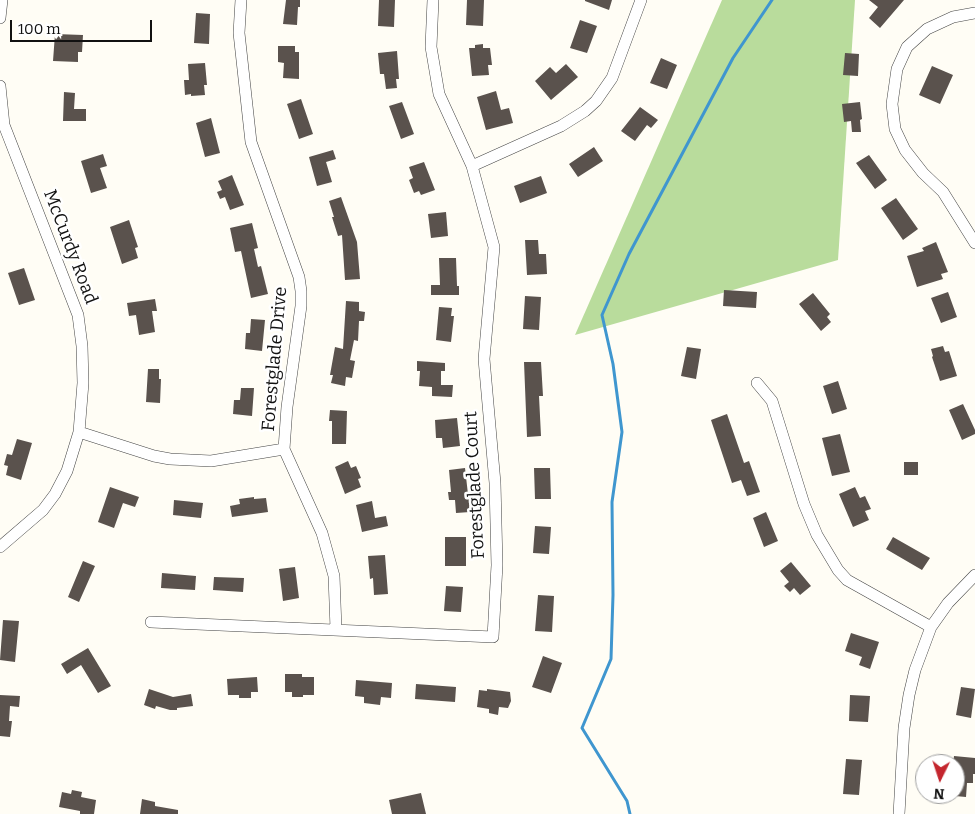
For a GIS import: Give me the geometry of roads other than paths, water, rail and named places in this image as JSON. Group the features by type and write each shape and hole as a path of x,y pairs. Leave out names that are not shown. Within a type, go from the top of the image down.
{"street":[{"path":"0,18 2,0"},
{"name":"Forestglade Drive","path":"241,0 239,33 251,142 299,277 301,291 301,306 287,407 284,449 322,533 334,576 336,630"},
{"name":"Forestglade Court","path":"150,622 493,637 497,565 495,483 484,359 494,247 472,166 439,94 430,46 433,0"},
{"path":"472,166 561,126 585,111 596,101 612,78 641,0"},
{"path":"975,13 953,17 927,29 907,47 897,69 892,104 895,130 905,150 923,173 943,192 975,243"},
{"name":"McCurdy Road","path":"0,86 2,126 78,315 82,346 83,383 79,432 67,471 55,494 43,510 0,547"},
{"path":"757,383 772,401 804,504 817,535 838,570 847,580 931,627"},
{"path":"79,432 154,456 170,459 211,461 284,449"},
{"path":"899,814 904,728 915,670 931,627 948,603 975,575"}],"waterway":[{"path":"630,814 627,801 582,728 611,659 613,595 612,502 622,432 613,364 602,315 629,254 733,58 772,0"}]}
